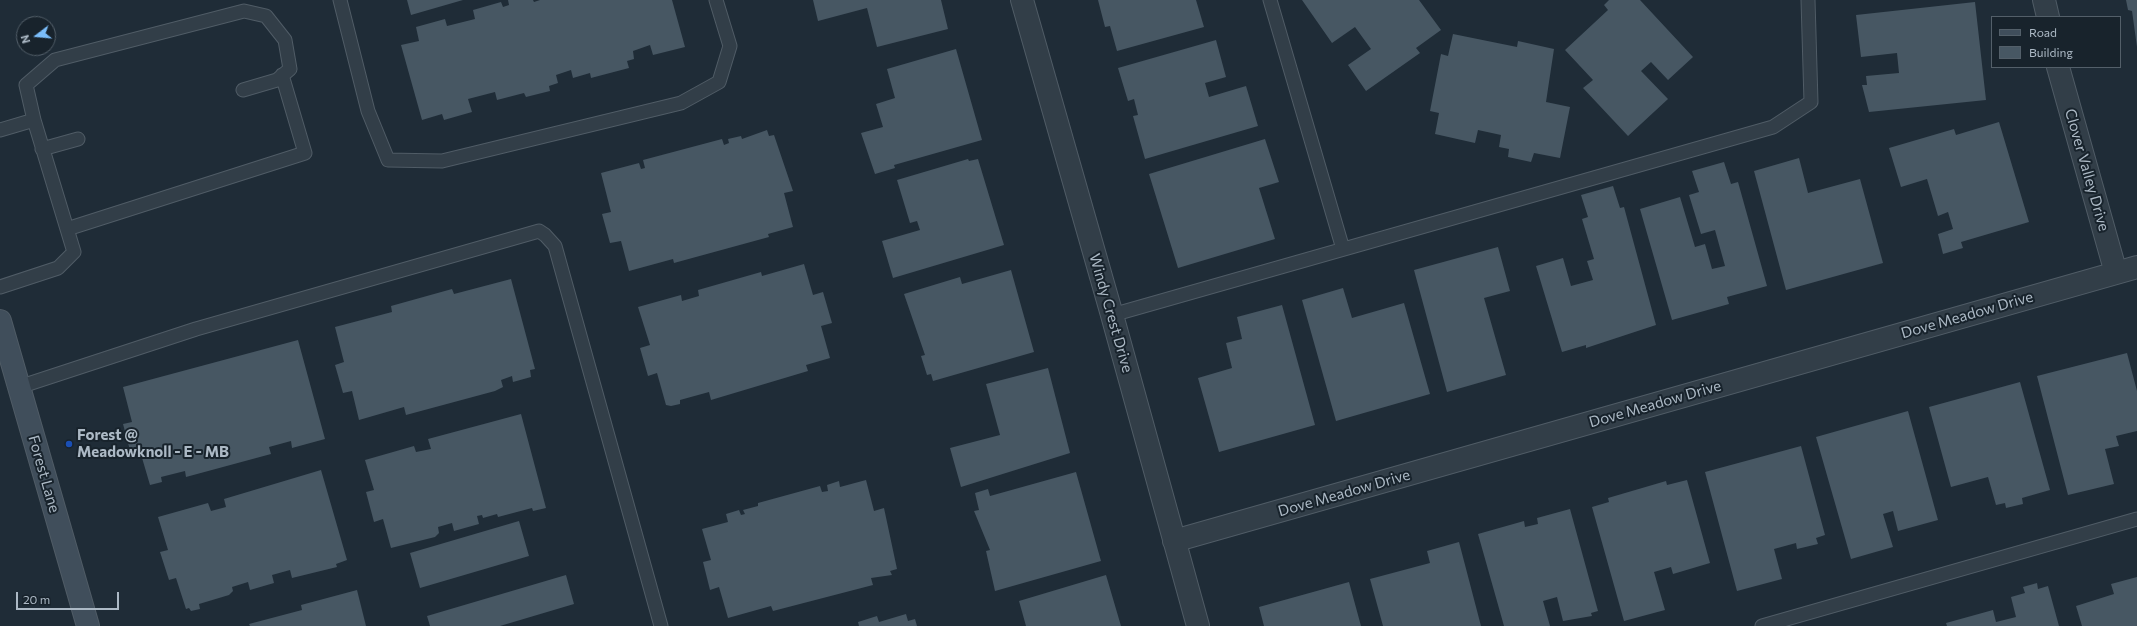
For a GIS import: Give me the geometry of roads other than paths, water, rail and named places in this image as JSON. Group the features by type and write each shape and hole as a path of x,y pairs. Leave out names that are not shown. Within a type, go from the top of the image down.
{"main road":[{"name":"Forest Lane","path":"0,321 88,626"}],"street":[{"name":"Windy Crest Drive","path":"1022,0 1198,626"},
{"path":"2044,0 2048,16"},
{"name":"Clover Valley Drive","path":"2058,68 2116,273"},
{"name":"Dove Meadow Drive","path":"1174,542 2137,267"}],"lane":[{"path":"340,0 368,111 388,160 442,161 682,103 719,82 730,46 716,0"},
{"path":"1270,0 1343,249"},
{"path":"1112,316 1773,127 1811,102 1808,0"},
{"path":"0,287 58,268 74,252 42,149 26,85 55,60 244,11 266,16 285,40 290,69 277,80 243,90"},
{"path":"67,229 305,153 282,75"},
{"path":"0,130 34,120"},
{"path":"42,149 78,139"},
{"path":"19,387 196,329 539,232 546,235 555,246 661,626"},
{"path":"1762,626 2137,519"}],"place":[{"name":"Forest @ Meadowknoll - E - MB","path":"69,444"}]}
